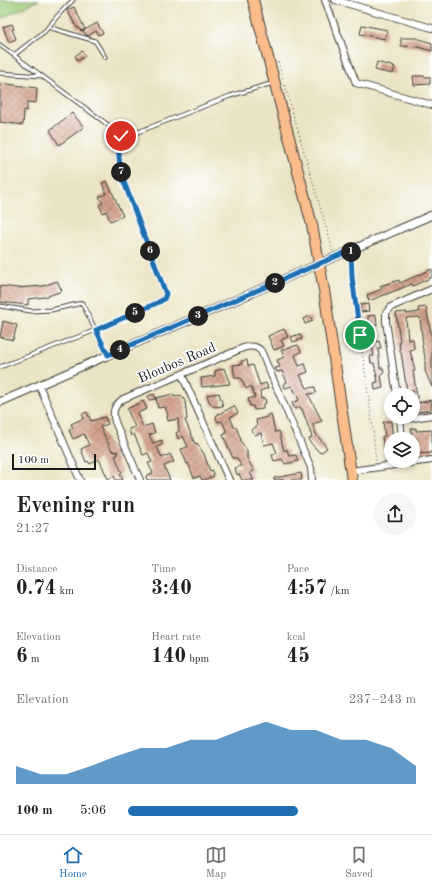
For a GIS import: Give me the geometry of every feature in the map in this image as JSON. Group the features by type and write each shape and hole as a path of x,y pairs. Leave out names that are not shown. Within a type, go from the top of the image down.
{"highway":[{"path":"253,0 312,225 351,476"}],"street":[{"path":"325,0 356,84 432,105"},
{"path":"335,0 432,28"},
{"path":"0,402 432,216"},
{"path":"396,388 386,313 391,307 432,289"},
{"name":"Bloubos Road","path":"140,480 113,415 113,409 119,402 243,348 254,347 261,351 311,468 312,480"},
{"path":"182,375 228,480"},
{"path":"39,385 80,480"},
{"path":"420,416 432,415"},
{"path":"420,461 432,460"},
{"path":"351,476 384,466"}],"lane":[{"path":"14,55 45,32 73,0"},
{"path":"48,27 94,42 105,57"},
{"path":"0,45 116,129 121,136 122,140 119,152 121,174 166,294 164,299 157,303 96,330 0,367"},
{"path":"0,73 43,76"},
{"path":"122,140 230,96 274,82"},
{"path":"0,306 31,311 51,310 81,303 84,305 108,355"}],"path":[{"path":"278,60 335,257"},
{"path":"351,250 352,277 373,429 376,467"}],"green space":[{"path":"0,0 39,0 0,19"}],"building":[{"path":"74,7 85,29 81,31 78,27 77,28 67,10"},
{"path":"97,23 103,33 98,35 96,31 88,36 86,35 83,31"},
{"path":"12,24 14,29 12,29 16,39 9,42 3,27"},
{"path":"362,25 387,30 385,39 360,34"},
{"path":"401,38 416,38 432,43 432,51 418,47 401,46"},
{"path":"82,51 85,56 78,61 75,56"},
{"path":"377,62 395,67 393,74 375,70"},
{"path":"413,76 430,77 430,84 414,85"},
{"path":"0,83 37,88 36,103 27,102 27,111 24,110 23,125 0,122"},
{"path":"72,113 84,127 59,145 50,130"},
{"path":"107,181 123,216 110,221 106,211 103,213 99,205 103,203 99,197 106,194 102,183"},
{"path":"432,269 432,277 413,286 412,284 369,301 367,295 382,289 380,286 399,280 400,283"},
{"path":"57,281 62,291 45,297 28,299 28,305 0,302 0,286 17,288 43,286"},
{"path":"368,304 369,311 361,312 360,305"},
{"path":"426,307 432,339 432,387 425,371 425,356 422,346 420,317 406,318 408,340 413,339 414,349 410,350 415,371 413,371 416,388 407,388 400,352 396,313 407,312 406,314 419,312 418,308"},
{"path":"376,315 377,325 374,326 376,342 379,341 381,348 378,348 380,368 383,368 384,374 381,375 383,388 375,390 374,383 378,382 374,363 371,363 370,356 374,356 370,335 367,336 366,330 369,329 368,316"},
{"path":"310,316 313,321 305,324 303,319"},
{"path":"3,321 17,325 13,340 0,337"},
{"path":"284,329 288,337 281,340 284,346 274,350 268,336"},
{"path":"300,334 302,339 293,342 291,337"},
{"path":"298,345 301,352 295,355 299,366 305,364 308,372 300,375 307,388 315,387 316,393 308,394 322,421 313,424 316,434 327,448 320,453 308,440 312,437 302,409 300,407 295,409 292,403 299,400 292,386 285,388 283,384 287,382 282,371 277,372 275,368 280,367 277,360 284,357 281,350"},
{"path":"247,360 248,366 253,365 260,385 266,383 268,388 260,391 261,399 265,398 266,403 263,404 263,409 254,410 253,406 250,406 248,399 255,397 251,386 246,389 241,378 235,378 233,365 242,364 241,361"},
{"path":"224,368 230,384 202,387 201,378 215,376 215,371"},
{"path":"219,393 223,406 214,407 209,401 207,395"},
{"path":"154,394 156,399 149,400 148,396"},
{"path":"173,394 174,397 181,395 185,401 187,419 185,420 195,444 197,443 204,454 210,471 212,470 214,476 204,480 202,480 200,476 194,478 181,449 188,447 183,436 178,439 176,433 179,431 178,419 168,421 168,415 165,407 158,408 156,398"},
{"path":"432,400 431,410 420,412 420,403"},
{"path":"143,401 147,409 137,413 143,427 152,424 155,433 149,435 153,443 162,440 162,445 157,447 162,458 170,454 174,462 164,466 170,480 147,480 146,476 153,473 148,463 152,462 148,453 143,455 134,434 131,436 129,429 135,427 127,409"},
{"path":"234,406 238,413 230,417 234,427 236,427 240,440 247,451 247,458 254,471 250,473 254,480 242,480 239,474 237,475 235,468 241,466 237,458 233,458 223,435 226,434 226,430 222,421 218,422 216,418 217,415"},
{"path":"87,412 91,421 105,417 108,424 100,427 112,451 117,451 118,455 115,456 122,473 120,474 123,480 116,480 114,476 108,479 99,459 90,464 88,461 86,462 81,449 89,445 84,434 73,439 69,430 73,428 71,424 84,418 82,414"},
{"path":"271,414 275,432 279,431 284,451 287,449 289,456 296,455 298,461 285,464 282,459 274,461 272,455 277,453 273,443 264,445 261,433 255,435 251,430 257,426 256,420 267,417 267,415"},
{"path":"383,422 384,424 391,424 392,432 384,432"},
{"path":"416,428 416,431 432,430 432,453 420,454 420,432 411,432 411,429"},
{"path":"384,436 384,449 382,437"},
{"path":"301,473 302,480 274,480 274,478"}],"route":[{"path":"121,136 122,140 119,152 119,164 121,174 166,294 164,299 157,303 96,330 108,355 351,250 352,277 360,335"}]}
